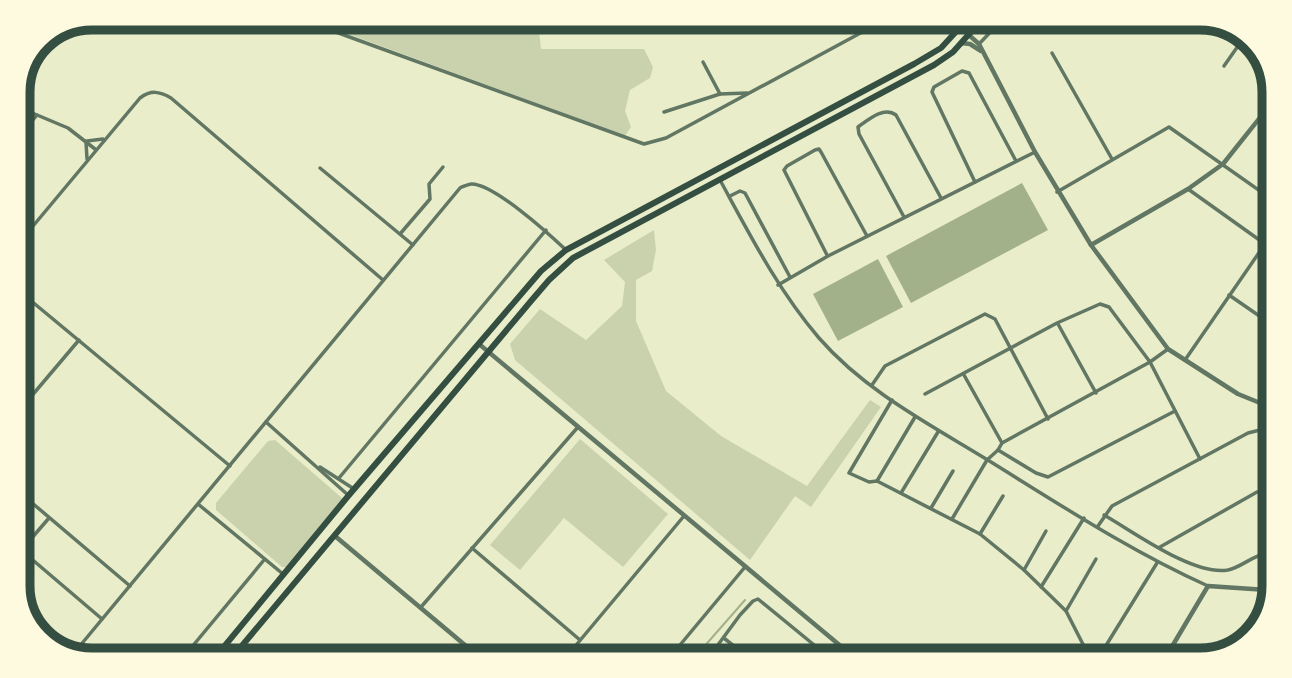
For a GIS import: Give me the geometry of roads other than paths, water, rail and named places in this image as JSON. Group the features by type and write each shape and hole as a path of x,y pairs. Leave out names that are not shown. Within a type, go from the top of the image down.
{"main road":[{"path":"223,648 349,495 417,419 541,271 566,250 914,64 941,48 957,30"},
{"path":"240,648 549,280 573,258 934,65 973,30"},
{"path":"417,419 424,419 427,426"}],"street":[{"path":"330,30 644,144 659,141 865,30"},
{"path":"966,30 979,44 1057,192 1091,245 1168,349 1238,394 1262,404"},
{"path":"979,44 992,30"},
{"path":"961,43 970,44 982,51"},
{"path":"1224,66 1239,44"},
{"path":"1052,53 1112,159"},
{"path":"703,62 720,94"},
{"path":"975,182 932,89 962,71 966,71 1016,161"},
{"path":"30,229 140,99 148,92 155,92 171,98 383,280"},
{"path":"664,112 720,94 749,93"},
{"path":"904,217 859,134 859,127 885,111 896,115 941,199"},
{"path":"30,112 68,128 96,149"},
{"path":"30,123 37,115"},
{"path":"1091,245 1188,189 1223,164 1262,115"},
{"path":"1057,192 1169,127 1262,192"},
{"path":"86,140 105,138"},
{"path":"86,140 86,161"},
{"path":"828,256 785,170 787,166 819,149 867,236"},
{"path":"778,285 828,256 1035,152"},
{"path":"320,167 413,245"},
{"path":"400,234 430,199 429,184 443,167"},
{"path":"720,180 778,285 820,340 872,385 938,432 1157,563 1208,586 1262,590"},
{"path":"79,647 460,188 470,184 482,186 509,202 546,230 566,250"},
{"path":"1188,189 1262,242"},
{"path":"729,196 740,191 746,194 790,277"},
{"path":"339,478 546,230"},
{"path":"1185,360 1262,248"},
{"path":"1229,295 1262,318"},
{"path":"30,300 230,466"},
{"path":"925,394 1058,323 1104,304 1150,362 1200,458"},
{"path":"872,385 885,366 985,314 995,318 1048,419"},
{"path":"1058,323 1096,393"},
{"path":"30,398 79,340"},
{"path":"479,344 843,648"},
{"path":"952,519 987,460 1002,443 1096,393 1168,349"},
{"path":"964,374 1002,443"},
{"path":"892,400 849,473 869,482 877,481 980,534 1024,570 1066,611 1085,648"},
{"path":"998,450 1043,477 1053,476 1175,411"},
{"path":"877,481 915,417"},
{"path":"266,422 349,495"},
{"path":"421,607 578,427"},
{"path":"1098,526 1112,506 1248,433 1262,430"},
{"path":"901,493 938,432"},
{"path":"318,466 355,489"},
{"path":"931,508 953,471"},
{"path":"1160,547 1262,492"},
{"path":"980,534 1003,496"},
{"path":"30,501 130,586"},
{"path":"197,504 283,574"},
{"path":"1104,515 1188,562 1216,570 1228,570 1262,554"},
{"path":"574,648 684,516"},
{"path":"30,540 49,518"},
{"path":"1041,587 1084,518"},
{"path":"1024,570 1046,531"},
{"path":"335,536 469,648"},
{"path":"472,548 580,640"},
{"path":"1066,611 1096,559"},
{"path":"30,560 103,619"},
{"path":"191,648 264,560"},
{"path":"1104,648 1157,563"},
{"path":"677,648 745,566"},
{"path":"1171,648 1208,586"},
{"path":"717,648 753,600 758,599 818,648"},
{"path":"725,639 736,648"}],"waterway":[{"path":"703,648 745,600"}]}
